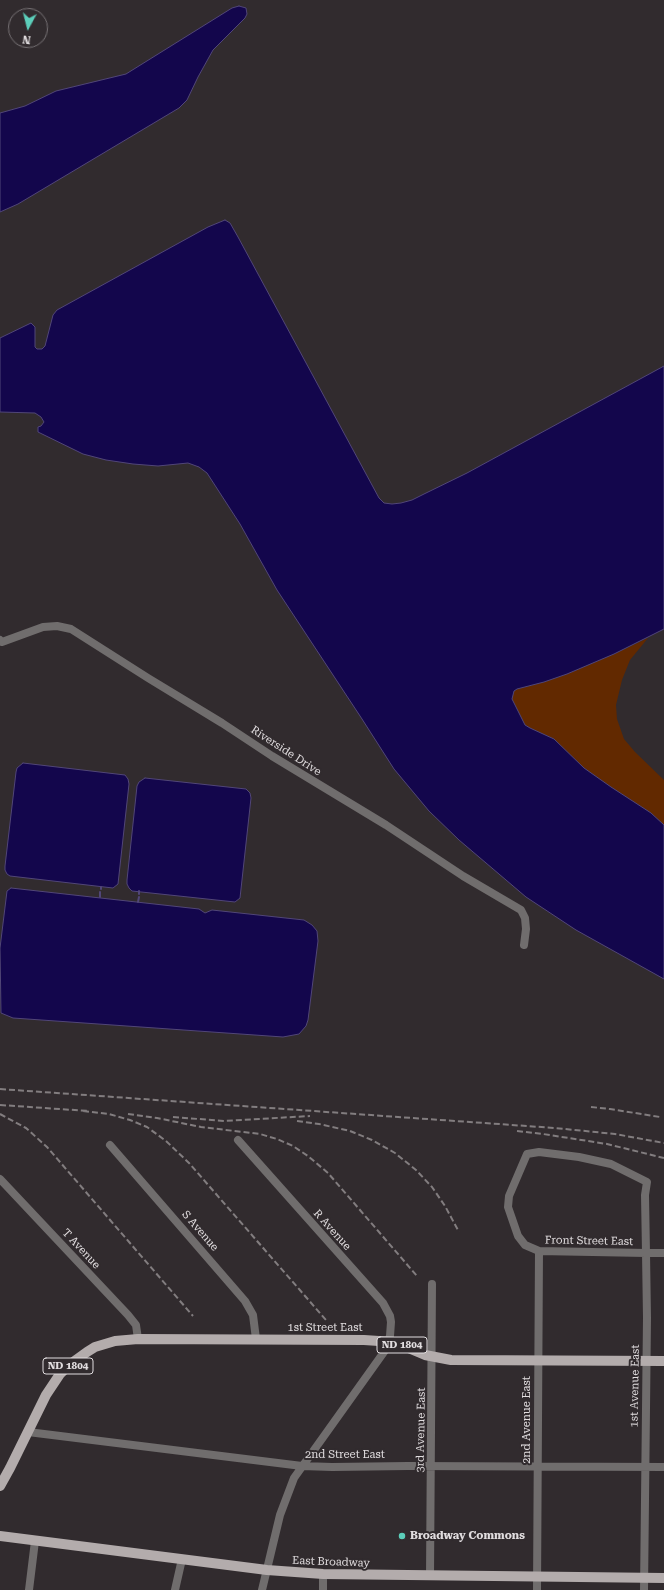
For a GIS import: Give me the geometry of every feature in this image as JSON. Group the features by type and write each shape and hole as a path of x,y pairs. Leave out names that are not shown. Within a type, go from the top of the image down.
{"main road":[{"name":"1st Street East","path":"28,1432 53,1383 69,1365 95,1347 115,1341 138,1339 364,1340 400,1344 433,1357 451,1360 664,1361"},
{"name":"ND 1804","path":"0,1486 28,1432"},
{"name":"East Broadway","path":"0,1536 267,1570 323,1574 664,1578"}],"street":[{"name":"Riverside Drive","path":"1,641 43,627 57,626 71,628 463,876 521,910 525,918 526,929 524,945"},
{"name":"R Avenue","path":"238,1140 383,1303 390,1316 391,1331 381,1357 294,1478 284,1503 262,1590"},
{"name":"S Avenue","path":"110,1145 246,1301 253,1315 256,1340"},
{"name":"Front Street East","path":"647,1182 611,1164 579,1157 539,1152 527,1154 509,1196 508,1207 518,1236 525,1245 539,1251 664,1253"},
{"name":"T Avenue","path":"0,1179 128,1315 136,1325 138,1339"},
{"name":"1st Avenue East","path":"644,1590 646,1252 644,1195 647,1182"},
{"name":"2nd Avenue East","path":"536,1590 539,1251"},
{"name":"3rd Avenue East","path":"430,1576 433,1357 432,1284"},
{"name":"2nd Street East","path":"28,1432 302,1466 664,1467"},
{"path":"28,1590 35,1541"},
{"path":"175,1590 182,1559"},
{"path":"323,1574 323,1590"}],"shaded area":[{"path":"239,6 246,8 247,14 245,18 213,50 187,100 179,108 18,204 0,212 0,113 25,106 56,91 126,74 232,8"},
{"path":"225,220 230,223 238,237 379,498 384,503 392,504 412,500 467,473 664,366 664,629 614,654 567,674 517,689 514,691 512,699 525,725 554,739 584,768 651,813 664,825 664,979 576,930 526,897 459,840 429,811 394,769 277,590 240,524 207,473 199,467 188,463 158,466 133,464 106,460 83,454 38,432 38,427 44,422 41,417 35,413 0,412 0,338 31,323 35,327 35,347 37,349 42,349 45,346 53,315 57,310 208,227"},
{"path":"648,638 630,660 622,680 616,705 617,719 624,739 635,752 664,780 664,825 651,813 584,768 554,739 525,725 512,699 514,691 518,689 567,674"},
{"path":"23,763 125,775 128,779 129,784 118,884 113,888 10,876 7,874 5,866 16,772 17,768"},
{"path":"145,778 246,789 250,793 251,798 240,898 235,902 132,891 129,888 127,880 137,786 139,782"},
{"path":"11,888 199,909 205,913 212,910 304,920 312,925 317,931 318,941 306,1026 299,1034 283,1037 13,1018 1,1013 0,948 7,891"}],"waterway":[{"path":"100,892 100,897"},
{"path":"138,902 139,897"}],"railway":[{"path":"0,1089 555,1128 615,1134 664,1143"},
{"path":"0,1105 89,1111"},
{"path":"591,1107 660,1117"},
{"path":"83,1111 109,1114 130,1120 147,1127 166,1141 189,1163 326,1320"},
{"path":"0,1114 26,1128 47,1147 193,1316"},
{"path":"128,1114 201,1127 260,1134 293,1146 308,1156 328,1173 417,1276"},
{"path":"173,1117 224,1121 310,1116"},
{"path":"297,1121 350,1131 372,1140 395,1153 416,1170 432,1187 445,1206 459,1232"},
{"path":"517,1131 607,1144 664,1158"}],"place":[{"name":"Broadway Commons","path":"402,1536"}]}
